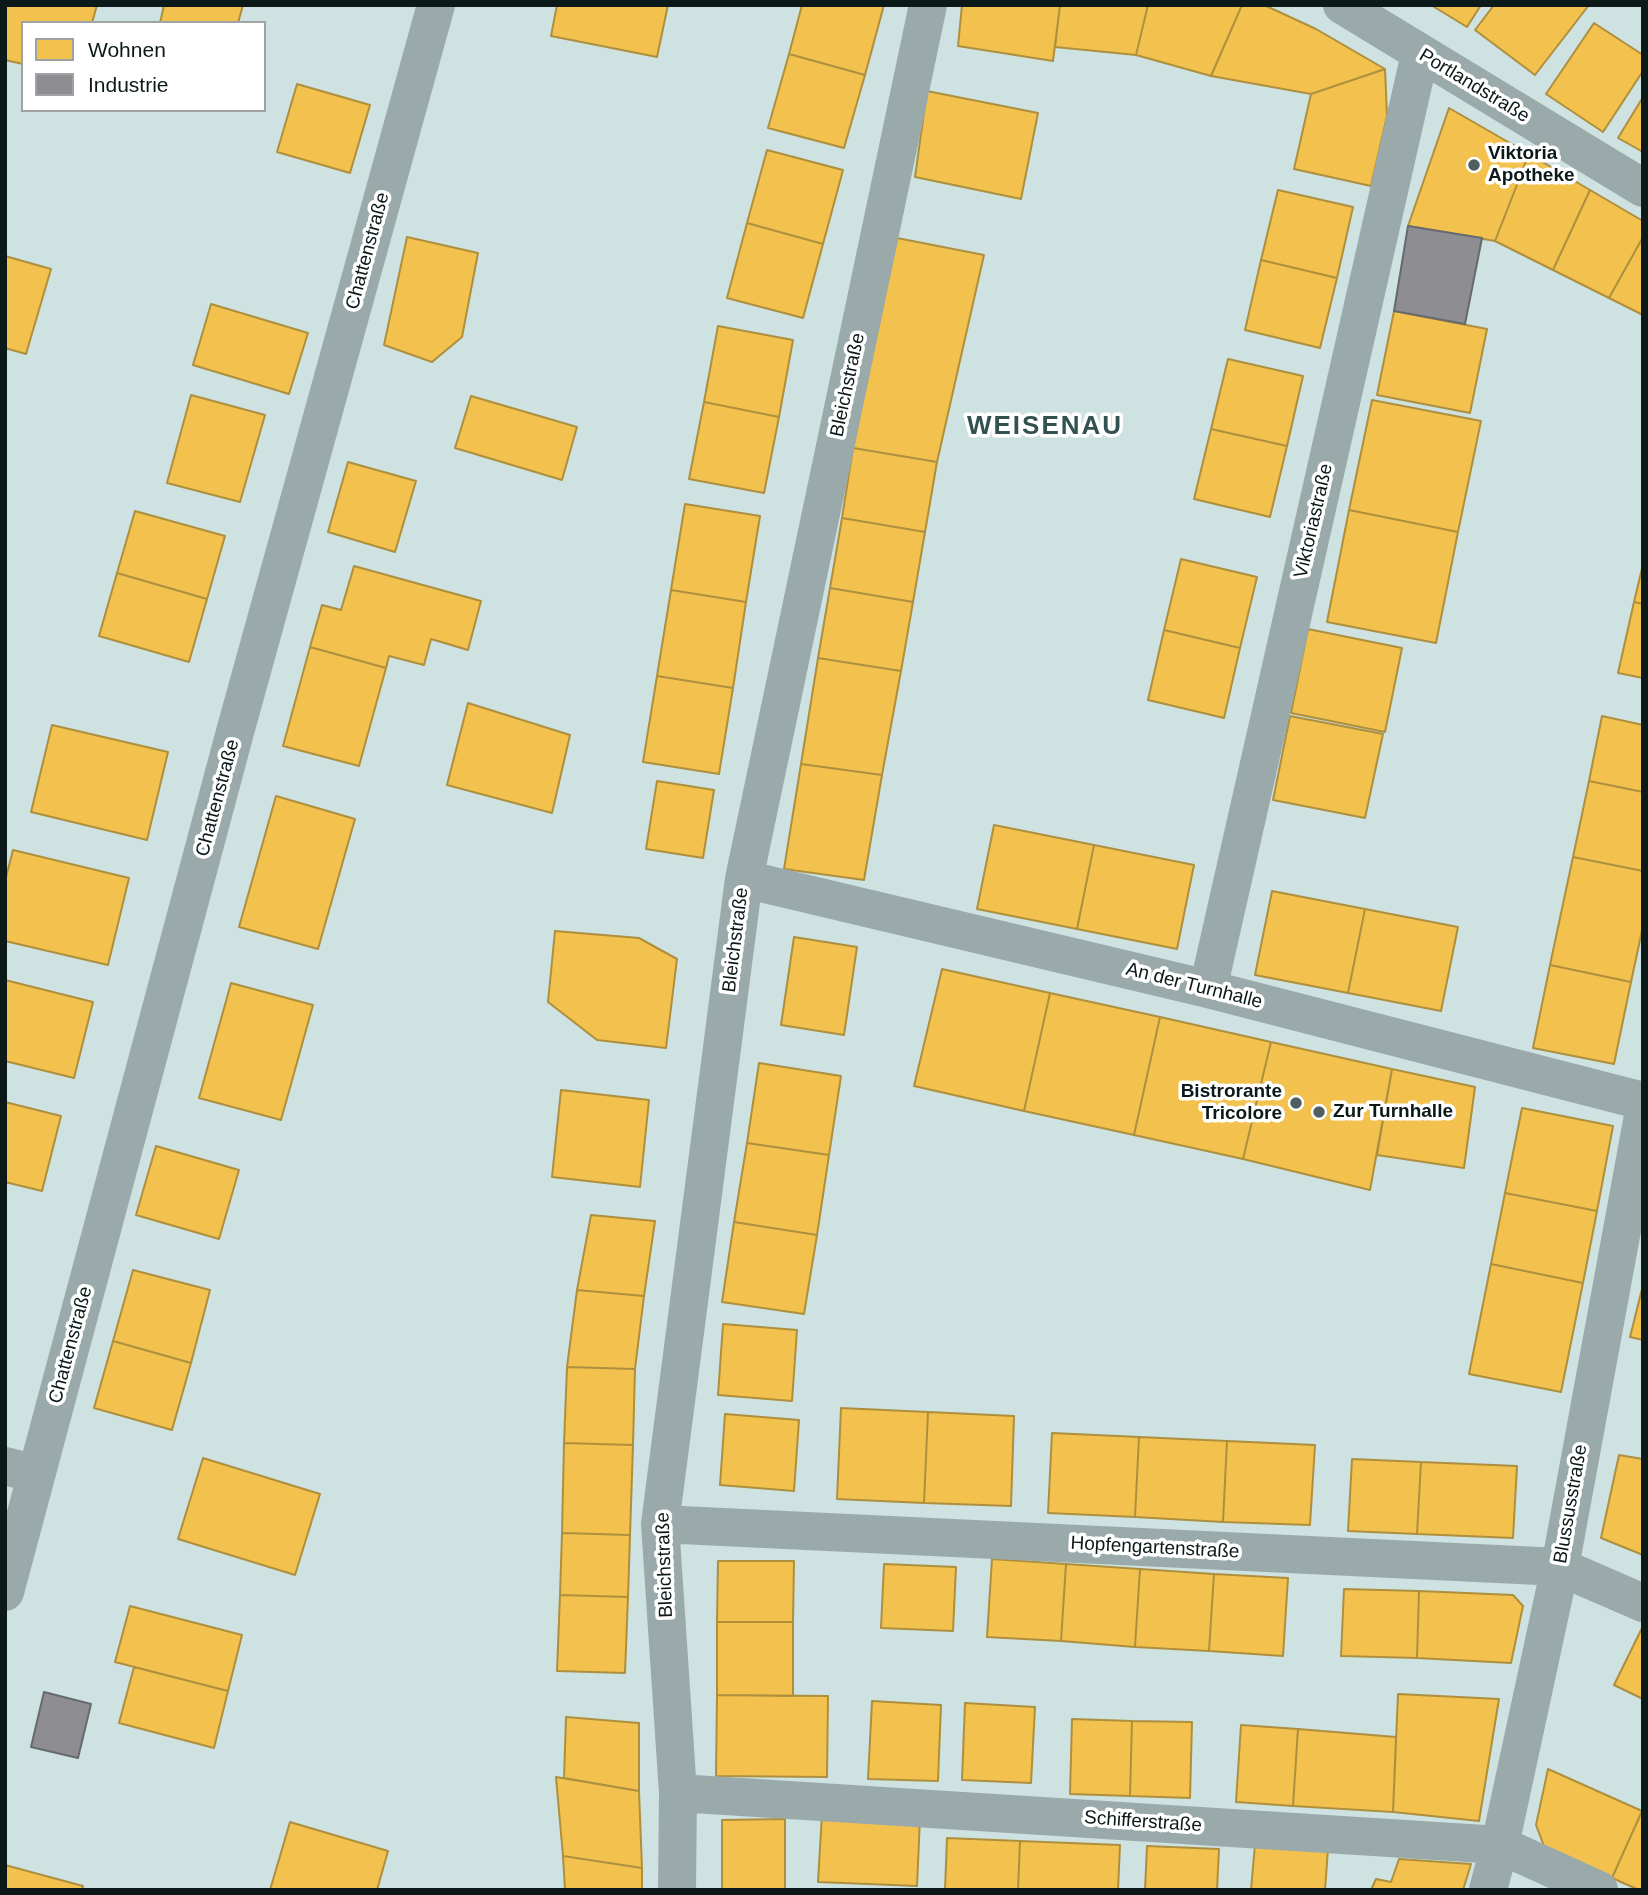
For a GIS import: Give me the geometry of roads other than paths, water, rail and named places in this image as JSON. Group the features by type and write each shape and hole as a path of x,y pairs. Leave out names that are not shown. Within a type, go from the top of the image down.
{"street":[{"name":"Chattenstraße","path":"5,1592 21,1470 235,732 436,5"},
{"name":"Bleichstraße","path":"677,1890 677,1793 660,1524 744,879 928,5"},
{"name":"Portlandstraße","path":"1354,8 1420,54 1643,188"},
{"name":"Viktoriastraße","path":"1208,989 1420,54"},
{"name":"An der Turnhalle","path":"744,879 1208,989 1643,1101"},
{"name":"Blussusstraße","path":"1488,1890 1560,1567 1643,1116"},
{"name":"Hopfengartenstraße","path":"660,1524 1560,1567 1643,1604"},
{"name":"Schifferstraße","path":"677,1793 1500,1845 1599,1890"}],"place":[{"name":"Viktoria Apotheke","path":"1474,165"},
{"name":"Bistrorante Tricolore","path":"1296,1103"},
{"name":"Zur Turnhalle","path":"1319,1112"}],"district":[{"name":"WEISENAU","path":"1045,427"}]}
